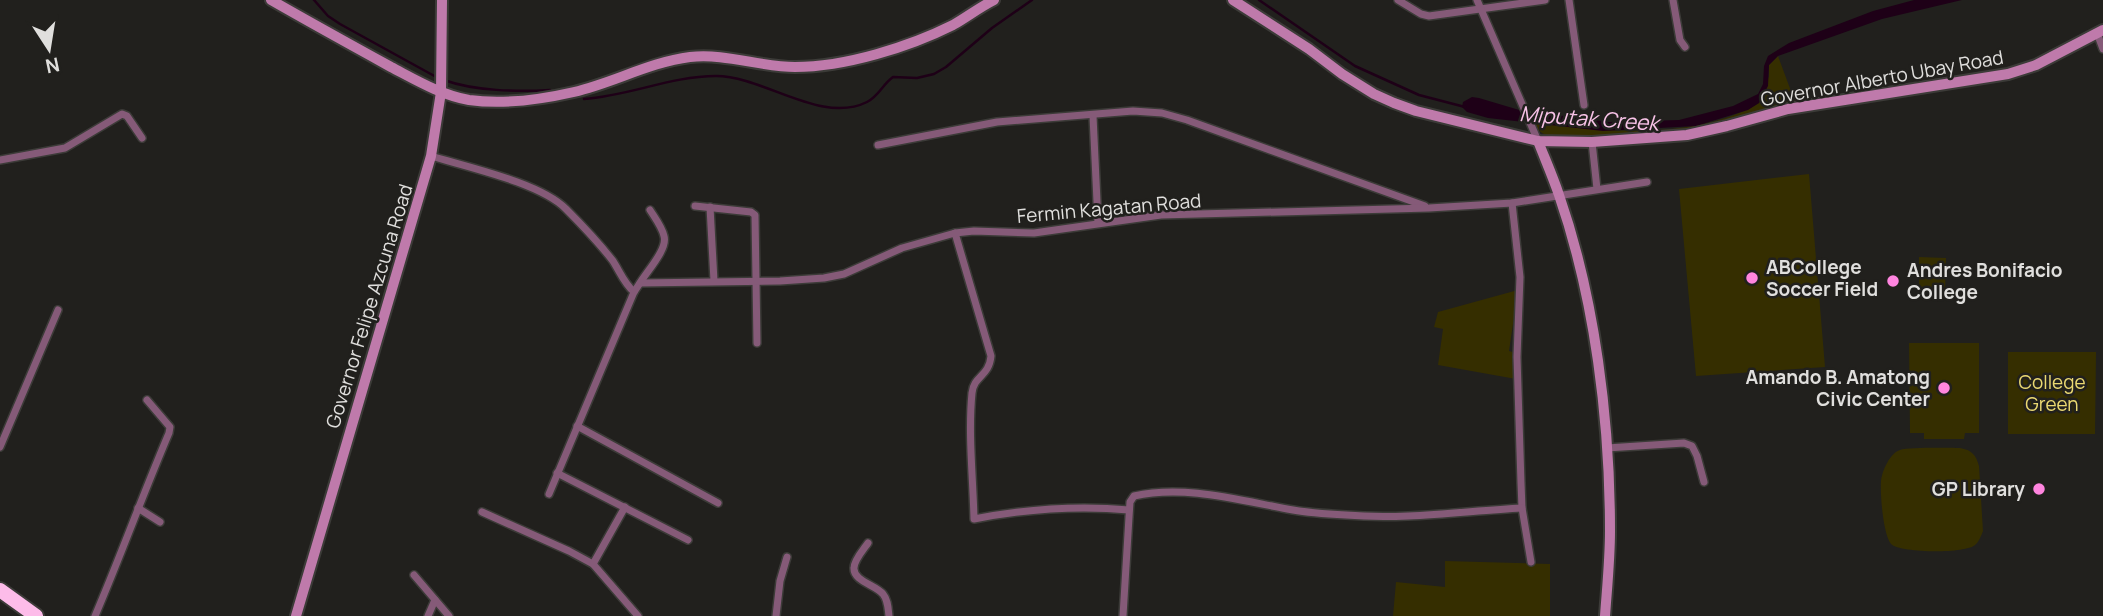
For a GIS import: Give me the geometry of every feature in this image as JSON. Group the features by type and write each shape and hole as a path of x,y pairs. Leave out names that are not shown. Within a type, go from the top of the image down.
{"highway":[{"path":"0,590 36,616"}],"main road":[{"path":"271,0 333,36 440,82 466,99 492,102 528,100 577,92 689,57 726,58 767,66 798,67 861,58 927,37 954,24 989,1"},
{"name":"Governor Felipe Azcuna Road","path":"296,616 431,156 440,82 442,0"},
{"name":"Governor Alberto Ubay Road","path":"1233,0 1298,41 1342,74 1394,103 1438,117 1537,140 1592,142 1687,135 1727,127 1788,109 2008,74 2036,65 2100,31"},
{"path":"1537,140 1559,195 1581,277 1591,322 1603,405 1610,533 1605,616"}],"street":[{"path":"1398,0 1429,16 1545,0"},
{"path":"1476,0 1537,140"},
{"path":"1569,0 1584,106"},
{"path":"1673,0 1680,40 1685,47"},
{"path":"2100,31 2103,49"},
{"path":"878,145 997,122 1133,111 1162,113 1429,208"},
{"path":"0,160 65,148 122,114 127,116 142,138"},
{"path":"1093,116 1098,223"},
{"path":"1592,142 1597,189"},
{"path":"431,156 497,175 552,197 565,207 613,262 624,282 634,292"},
{"name":"Fermin Kagatan Road","path":"640,283 824,278 844,274 902,248 955,233 974,231 1034,233 1161,215 1429,208 1512,203 1647,181"},
{"path":"1512,203 1520,277 1517,357 1522,508 1531,562"},
{"path":"695,206 751,212 755,215 757,343"},
{"path":"710,207 715,281"},
{"path":"549,494 634,292 665,243 650,209"},
{"path":"955,233 991,356 990,366 986,373 975,381 972,391 974,519 1049,509 1092,507 1129,510"},
{"path":"0,447 58,310"},
{"path":"95,616 169,433 170,427 147,400"},
{"path":"578,426 718,503"},
{"path":"1607,448 1684,443 1692,446 1704,482"},
{"path":"557,474 688,540"},
{"path":"1123,616 1129,510 1134,496 1157,492 1205,494 1297,511 1376,517 1522,508"},
{"path":"138,508 160,522"},
{"path":"593,564 625,508"},
{"path":"482,512 593,564 638,616"},
{"path":"868,542 853,565 854,571 885,596 889,616"},
{"path":"776,616 780,581 787,557"},
{"path":"414,576 449,616"},
{"path":"428,616 435,600"}],"green space":[{"path":"1778,56 1795,102 1697,130 1556,137 1542,133 1534,122 1619,131 1649,131 1707,123 1734,115 1759,103 1769,76 1769,65"},
{"name":"ABCollege Soccer Field","path":"1809,174 1825,367 1696,376 1679,189"},
{"path":"1919,257 1946,258 1945,292 1919,291"},
{"path":"1518,290 1509,351 1516,353 1516,379 1438,365 1443,329 1434,327 1438,312"},
{"name":"Amando B. Amatong Civic Center","path":"1909,343 1979,343 1979,433 1965,433 1964,439 1924,439 1924,433 1910,433"},
{"name":"College Green","path":"2008,352 2096,352 2095,434 2008,434"},
{"path":"1960,448 1973,454 1979,466 1983,531 1978,542 1969,548 1946,551 1919,551 1891,544 1884,523 1881,487 1883,472 1890,458 1905,449"},
{"path":"1445,561 1550,564 1550,616 1393,616 1396,582 1445,587"}],"shaded area":[{"path":"1914,0 1962,0 1882,19 1778,56 1769,65 1768,86 1759,103 1748,110 1696,126 1603,131 1488,118 1467,112 1462,107 1463,102 1472,97 1533,114 1609,122 1679,120 1733,106 1758,94 1763,84 1764,66 1768,56 1789,43 1873,11"}],"waterway":[{"name":"Miputak Creek","path":"314,0 328,16 340,24 438,78"},
{"name":"Miputak Creek","path":"584,99 683,79 716,76 753,83 812,104 831,108 849,107 871,100 893,77 917,78 934,74 946,67 992,28 1032,0"},
{"name":"Miputak Creek","path":"1259,0 1355,66 1419,95 1465,107"},
{"name":"Miputak Creek","path":"444,80 496,90 550,90"}],"place":[{"name":"ABCollege Soccer Field","path":"1752,278"},
{"name":"Andres Bonifacio College","path":"1893,281"},
{"name":"Amando B. Amatong Civic Center","path":"1944,388"},
{"name":"GP Library","path":"2039,489"}]}
